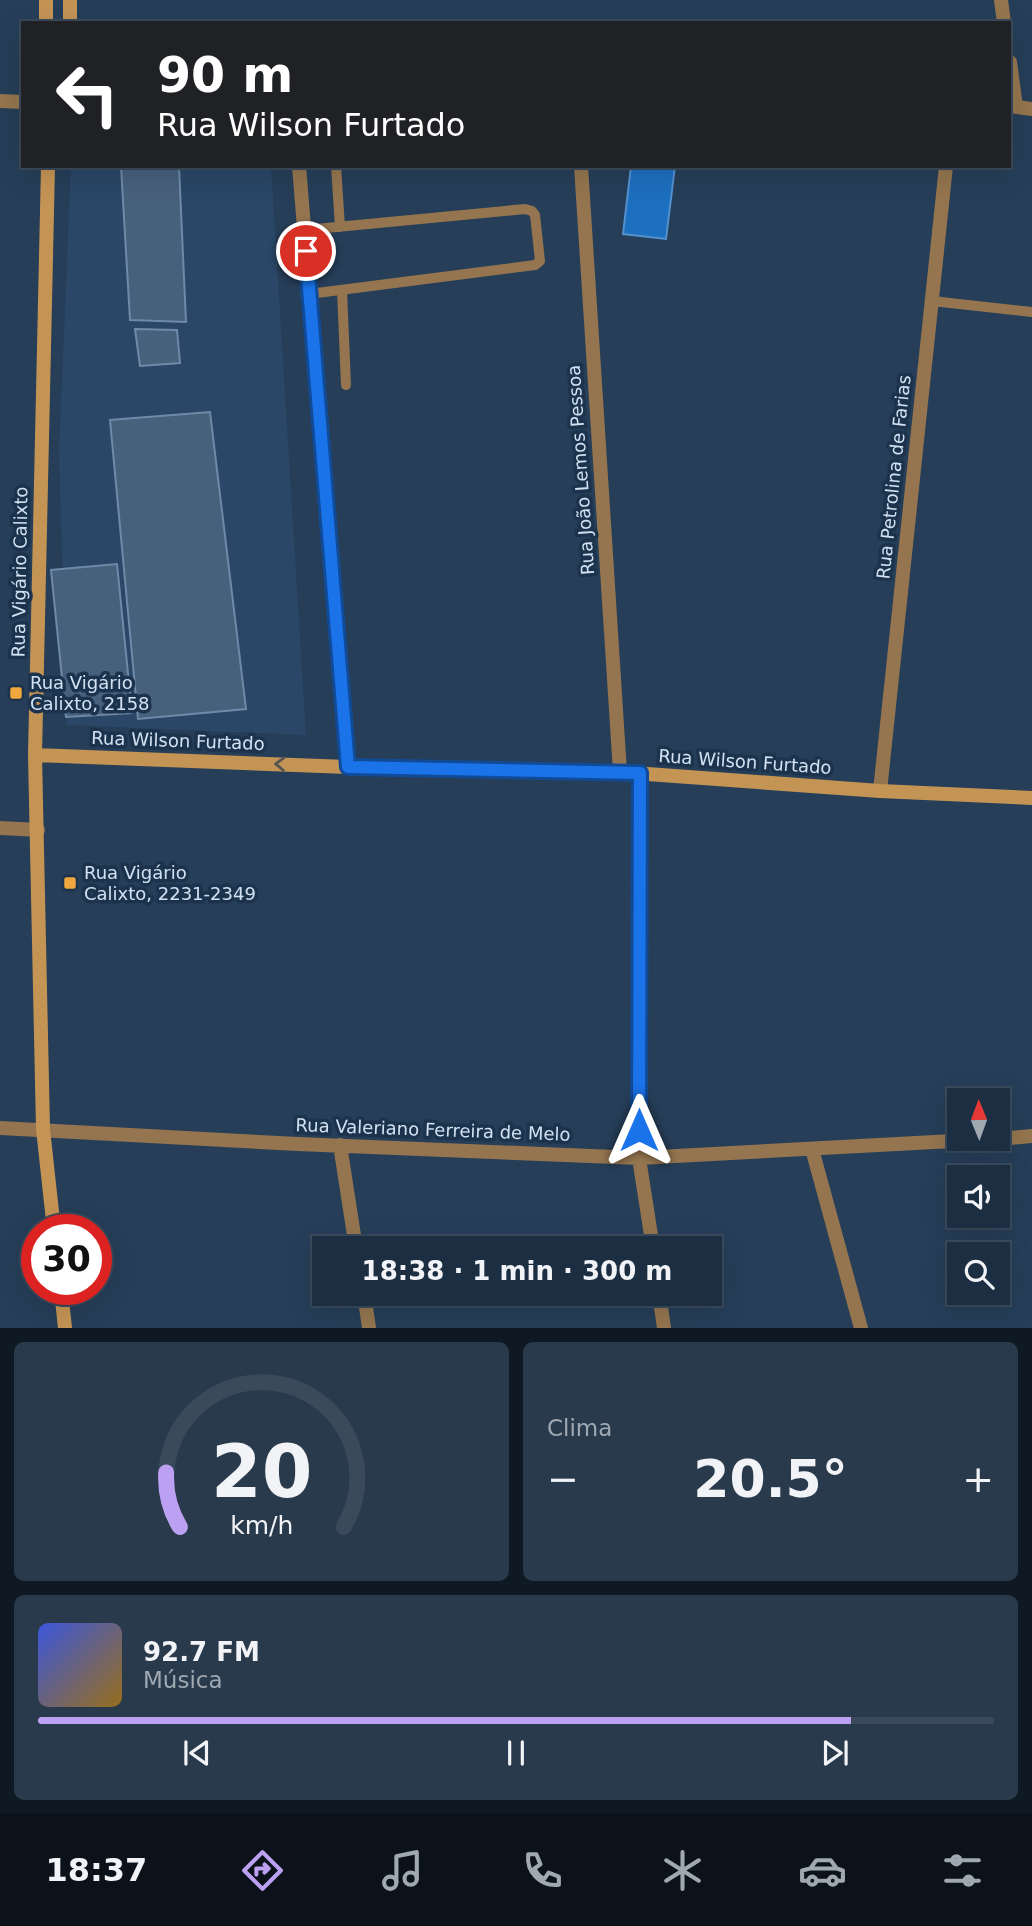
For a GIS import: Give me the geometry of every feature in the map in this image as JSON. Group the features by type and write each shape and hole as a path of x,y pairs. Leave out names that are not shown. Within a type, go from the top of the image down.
{"main road":[{"path":"46,0 46,21"},
{"path":"69,21 70,0"},
{"name":"Rua Vigário Calixto","path":"48,168 35,755 43,1129 52,1214"},
{"name":"Rua Wilson Furtado","path":"35,755 348,767 620,772 880,791 1032,798"},
{"path":"63,1305 65,1328"}],"street":[{"path":"1001,0 1004,21"},
{"path":"1011,77 1013,107 1032,109"},
{"path":"0,100 21,102"},
{"path":"299,168 348,767"},
{"name":"Rua João Lemos Pessoa","path":"581,168 620,772"},
{"name":"Rua Petrolina de Farias","path":"880,791 946,168"},
{"path":"640,773 639,1158 651,1236"},
{"path":"0,828 38,830"},
{"name":"Rua Valeriano Ferreira de Melo","path":"0,1128 639,1158 947,1141"},
{"path":"1010,1138 1032,1136"},
{"path":"340,1144 354,1236"},
{"path":"812,1149 861,1328"},
{"path":"365,1306 369,1328"},
{"path":"661,1306 664,1328"}],"lane":[{"path":"336,168 340,227"},
{"path":"304,230 526,209 535,215 540,261 535,265 309,294"},
{"path":"342,290 346,386"},
{"path":"932,301 1032,312"}],"shaded area":[{"path":"71,168 271,168 306,735 67,725 59,450"}],"water":[{"path":"631,168 675,168 666,239 623,234"}],"building":[{"path":"121,168 179,168 186,322 130,320"},
{"path":"135,329 177,330 180,363 140,366"},
{"path":"210,412 246,709 138,719 110,420"},
{"path":"117,564 132,713 66,717 51,570"}],"place":[{"name":"Rua Vigário Calixto, 2158","path":"16,693"},
{"name":"Rua Vigário Calixto, 2231-2349","path":"70,883"}],"route":[{"path":"306,251 348,767 640,773 639,1130"}]}
